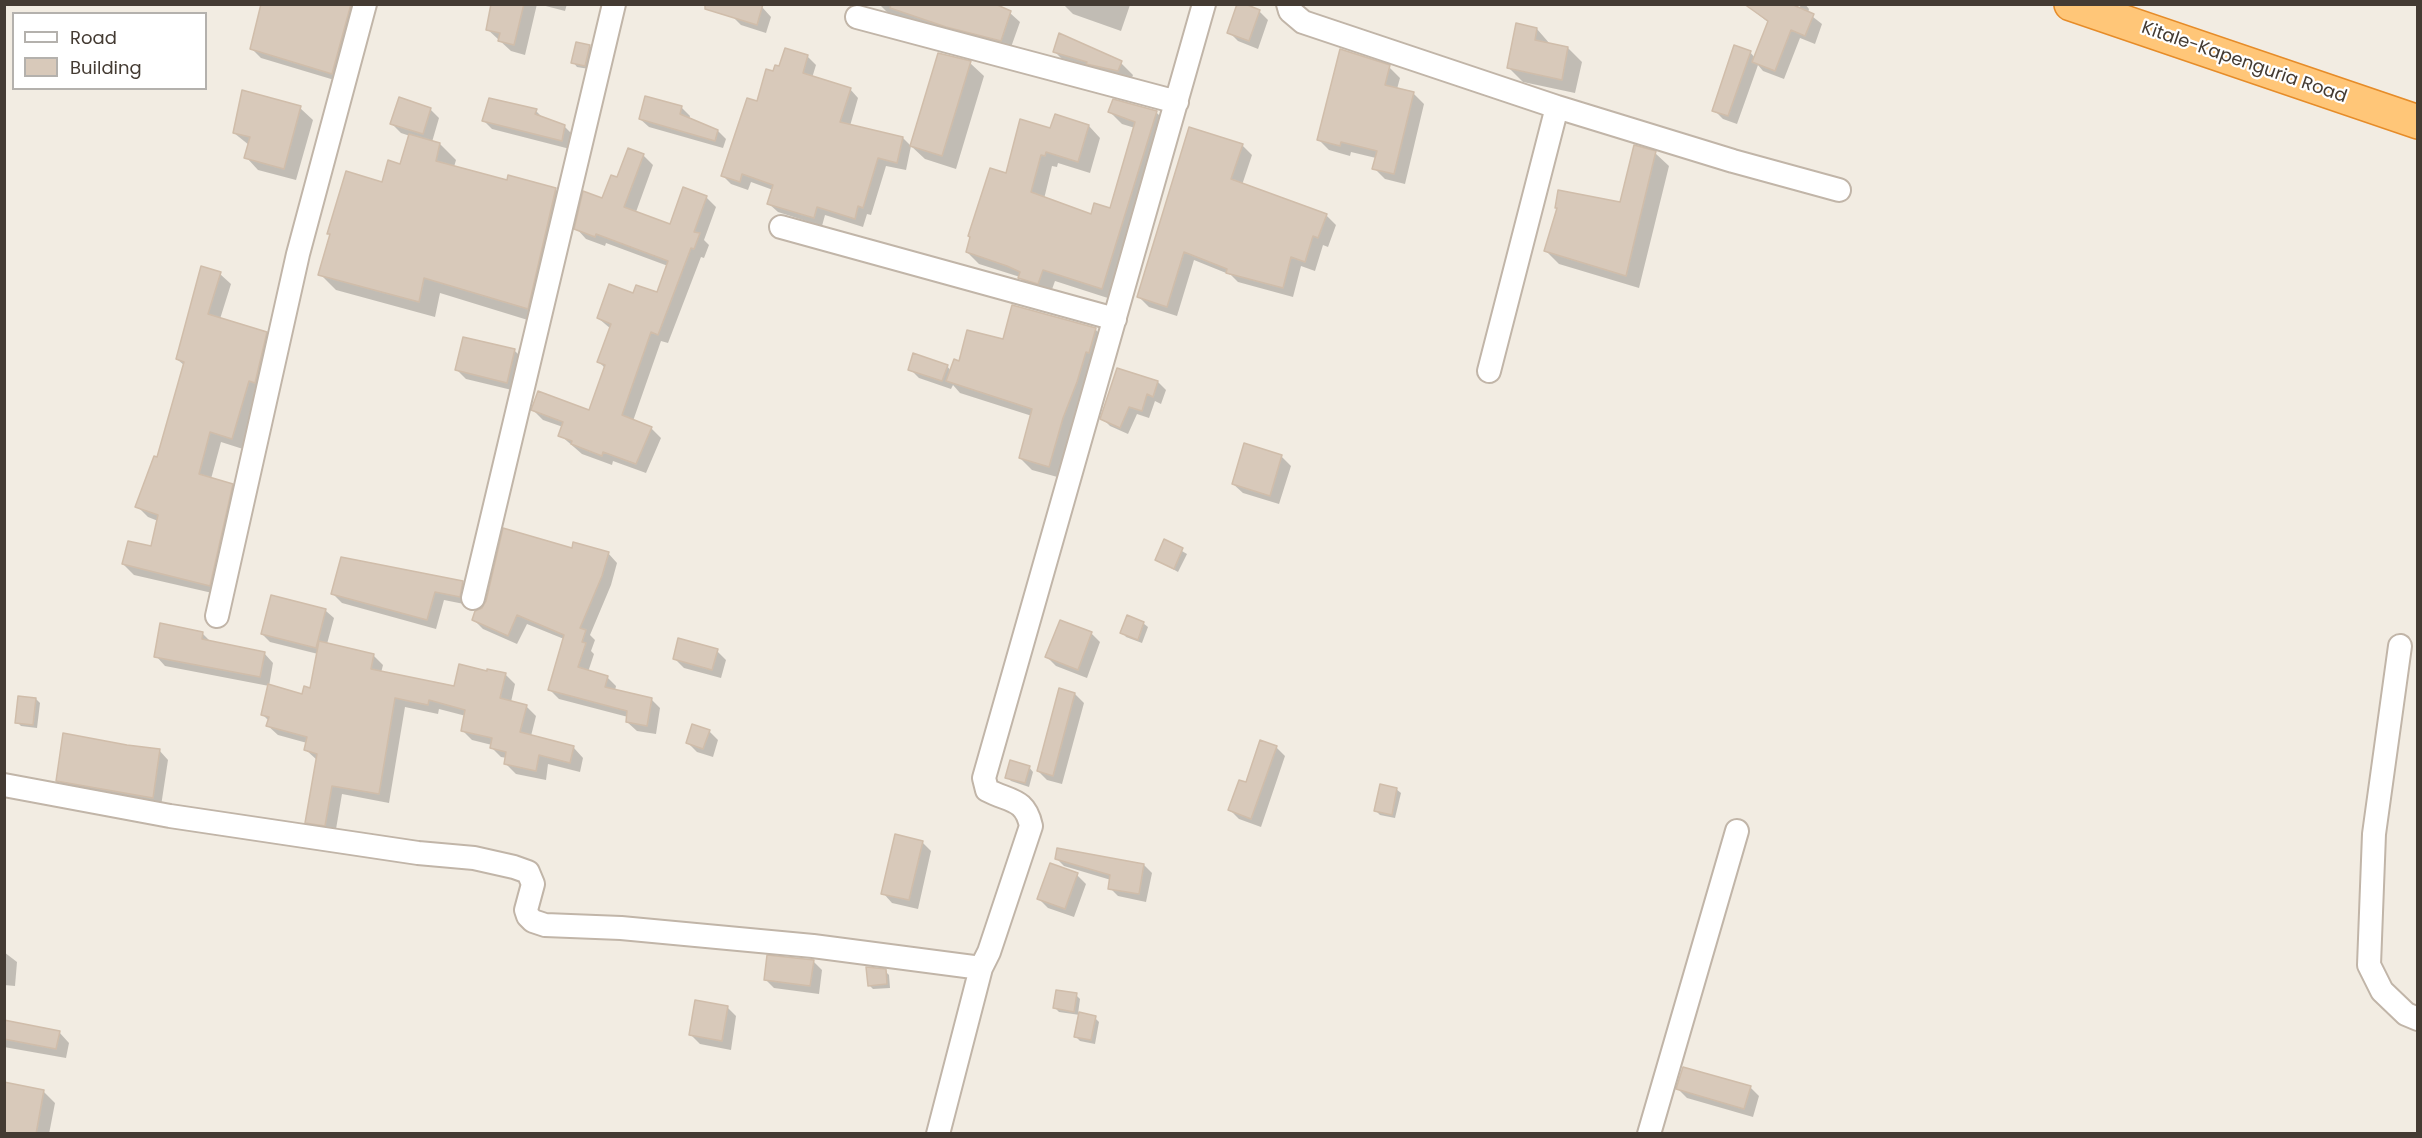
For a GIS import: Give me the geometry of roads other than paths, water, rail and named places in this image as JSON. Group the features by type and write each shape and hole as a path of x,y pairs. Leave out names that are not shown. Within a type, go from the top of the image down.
{"highway":[{"name":"Kitale-Kapenguria Road","path":"2071,4 2418,122"}],"street":[{"path":"217,616 298,254 365,4"},
{"path":"473,598 614,4"},
{"path":"938,1134 981,968 989,952 1031,825 1024,806 987,790 984,778 1204,4"},
{"path":"1288,4 1290,11 1303,22 1557,107 1733,161 1839,190"},
{"path":"856,17 1176,102"},
{"path":"1489,370 1557,107"},
{"path":"781,227 1115,320"},
{"path":"2400,646 2374,834 2369,965 2382,991 2406,1014 2418,1019"},
{"path":"4,785 170,816 418,853 474,858 514,867 528,872 533,884 526,910 528,916 533,921 545,925 621,928 813,946 981,968"},
{"path":"1648,1134 1737,831"}]}
